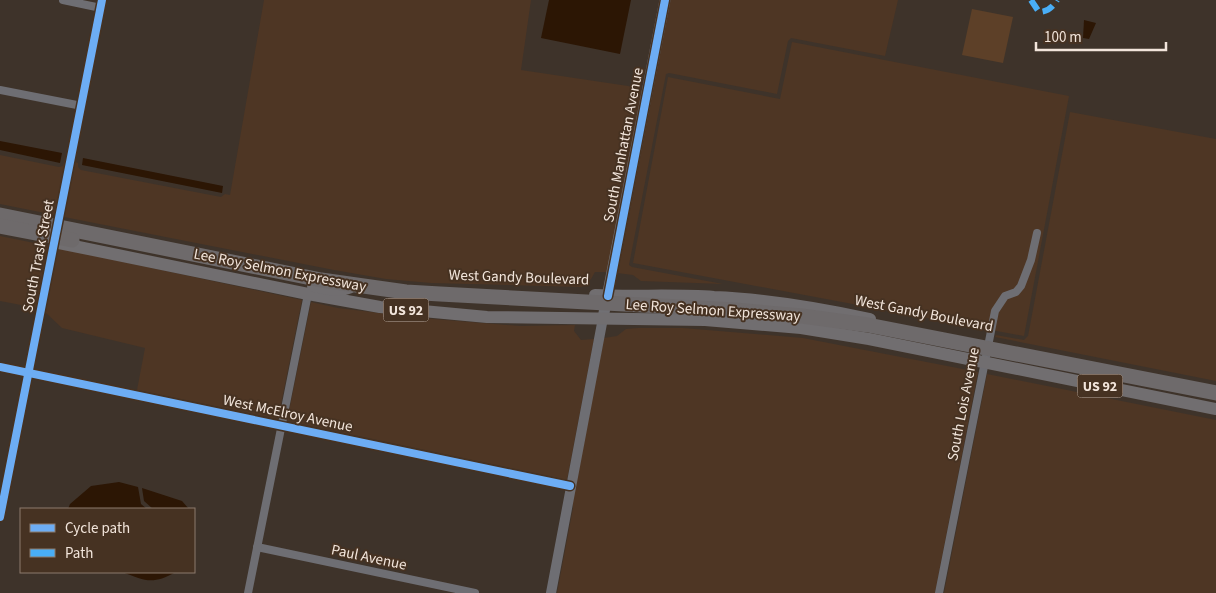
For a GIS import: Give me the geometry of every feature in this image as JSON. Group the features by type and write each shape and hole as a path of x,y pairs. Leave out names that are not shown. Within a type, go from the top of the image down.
{"highway":[{"name":"Lee Roy Selmon Expressway","path":"0,215 321,280 440,294 736,310 818,318 868,325 1216,393"},
{"name":"Lee Roy Selmon Expressway","path":"0,225 336,292 448,304 734,318 801,325 866,334 1216,402"}],"main road":[{"name":"South Manhattan Avenue","path":"603,318 665,0"},
{"name":"West Gandy Boulevard","path":"0,209 305,272 419,289 608,296 667,295 741,298 792,304 1216,388"},
{"path":"0,225 46,232 58,221"},
{"path":"54,242 62,231 75,229 152,245 160,242"},
{"name":"US 92","path":"0,231 367,305 487,317 705,320 800,328 869,339 1216,409"},
{"path":"210,274 246,273 338,290 348,289 358,281"},
{"path":"367,305 390,302 479,310 574,310 596,305 608,296"},
{"path":"603,318 614,308 625,303 637,301 750,304 841,317 850,315"},
{"path":"869,339 881,337 955,352 974,352 990,342"},
{"path":"985,363 998,354 1013,352 1216,393"}],"street":[{"path":"63,0 101,4"},
{"name":"South Trask Street","path":"0,517 2,493 29,373 101,4"},
{"path":"0,90 82,106"},
{"name":"South Lois Avenue","path":"939,593 995,310 1005,296 1016,292 1021,286 1032,260 1037,233"},
{"path":"248,593 308,294"},
{"name":"South Manhattan Avenue","path":"551,593 603,318"},
{"name":"West McElroy Avenue","path":"0,367 570,486"},
{"name":"Paul Avenue","path":"257,547 475,593"}],"shaded area":[{"path":"264,0 531,0 521,70 628,86 643,91 608,272 595,272 591,279 582,287 431,283 386,279 64,217 75,162 78,163 78,167 81,170 221,197 225,194 230,195"},
{"path":"549,0 631,0 620,54 541,38"},
{"path":"669,0 898,0 885,56 791,38 788,41 777,94 669,73 666,74 629,265 723,284 641,281 633,275 617,273"},
{"path":"972,9 1013,17 1003,63 962,55"},
{"path":"1084,20 1096,23 1089,39 1083,38"},
{"path":"792,42 1069,96 1024,336 633,263 668,77 780,99"},
{"path":"1070,112 1216,139 1216,381 995,337 996,335 1024,340 1028,336"},
{"path":"0,141 62,153 60,163 0,150"},
{"path":"0,155 59,167 63,166 66,160 55,215 0,204"},
{"path":"83,158 223,186 222,193 82,165"},
{"path":"0,236 49,246 37,308 0,301"},
{"path":"58,248 302,300 278,419 137,390 145,348 62,328 45,312"},
{"path":"311,302 338,308 421,318 520,326 575,325 574,331 581,340 594,339 567,480 287,421"},
{"path":"683,328 803,338 978,372 935,593 557,593 573,508 572,498 604,338 617,336 626,329"},
{"path":"987,374 1216,420 1216,593 944,593"},
{"path":"119,482 138,487 141,504 146,508 68,508 70,504 91,486"},
{"path":"142,488 182,501 188,508 152,508 144,501"},
{"path":"124,573 174,573 155,580 137,578"}],"marked path":[{"path":"1031,0 1039,12 1050,9 1057,0"}],"cycle path":[{"path":"0,517 102,0"},
{"path":"608,296 665,0"},
{"path":"0,367 570,486"}]}
